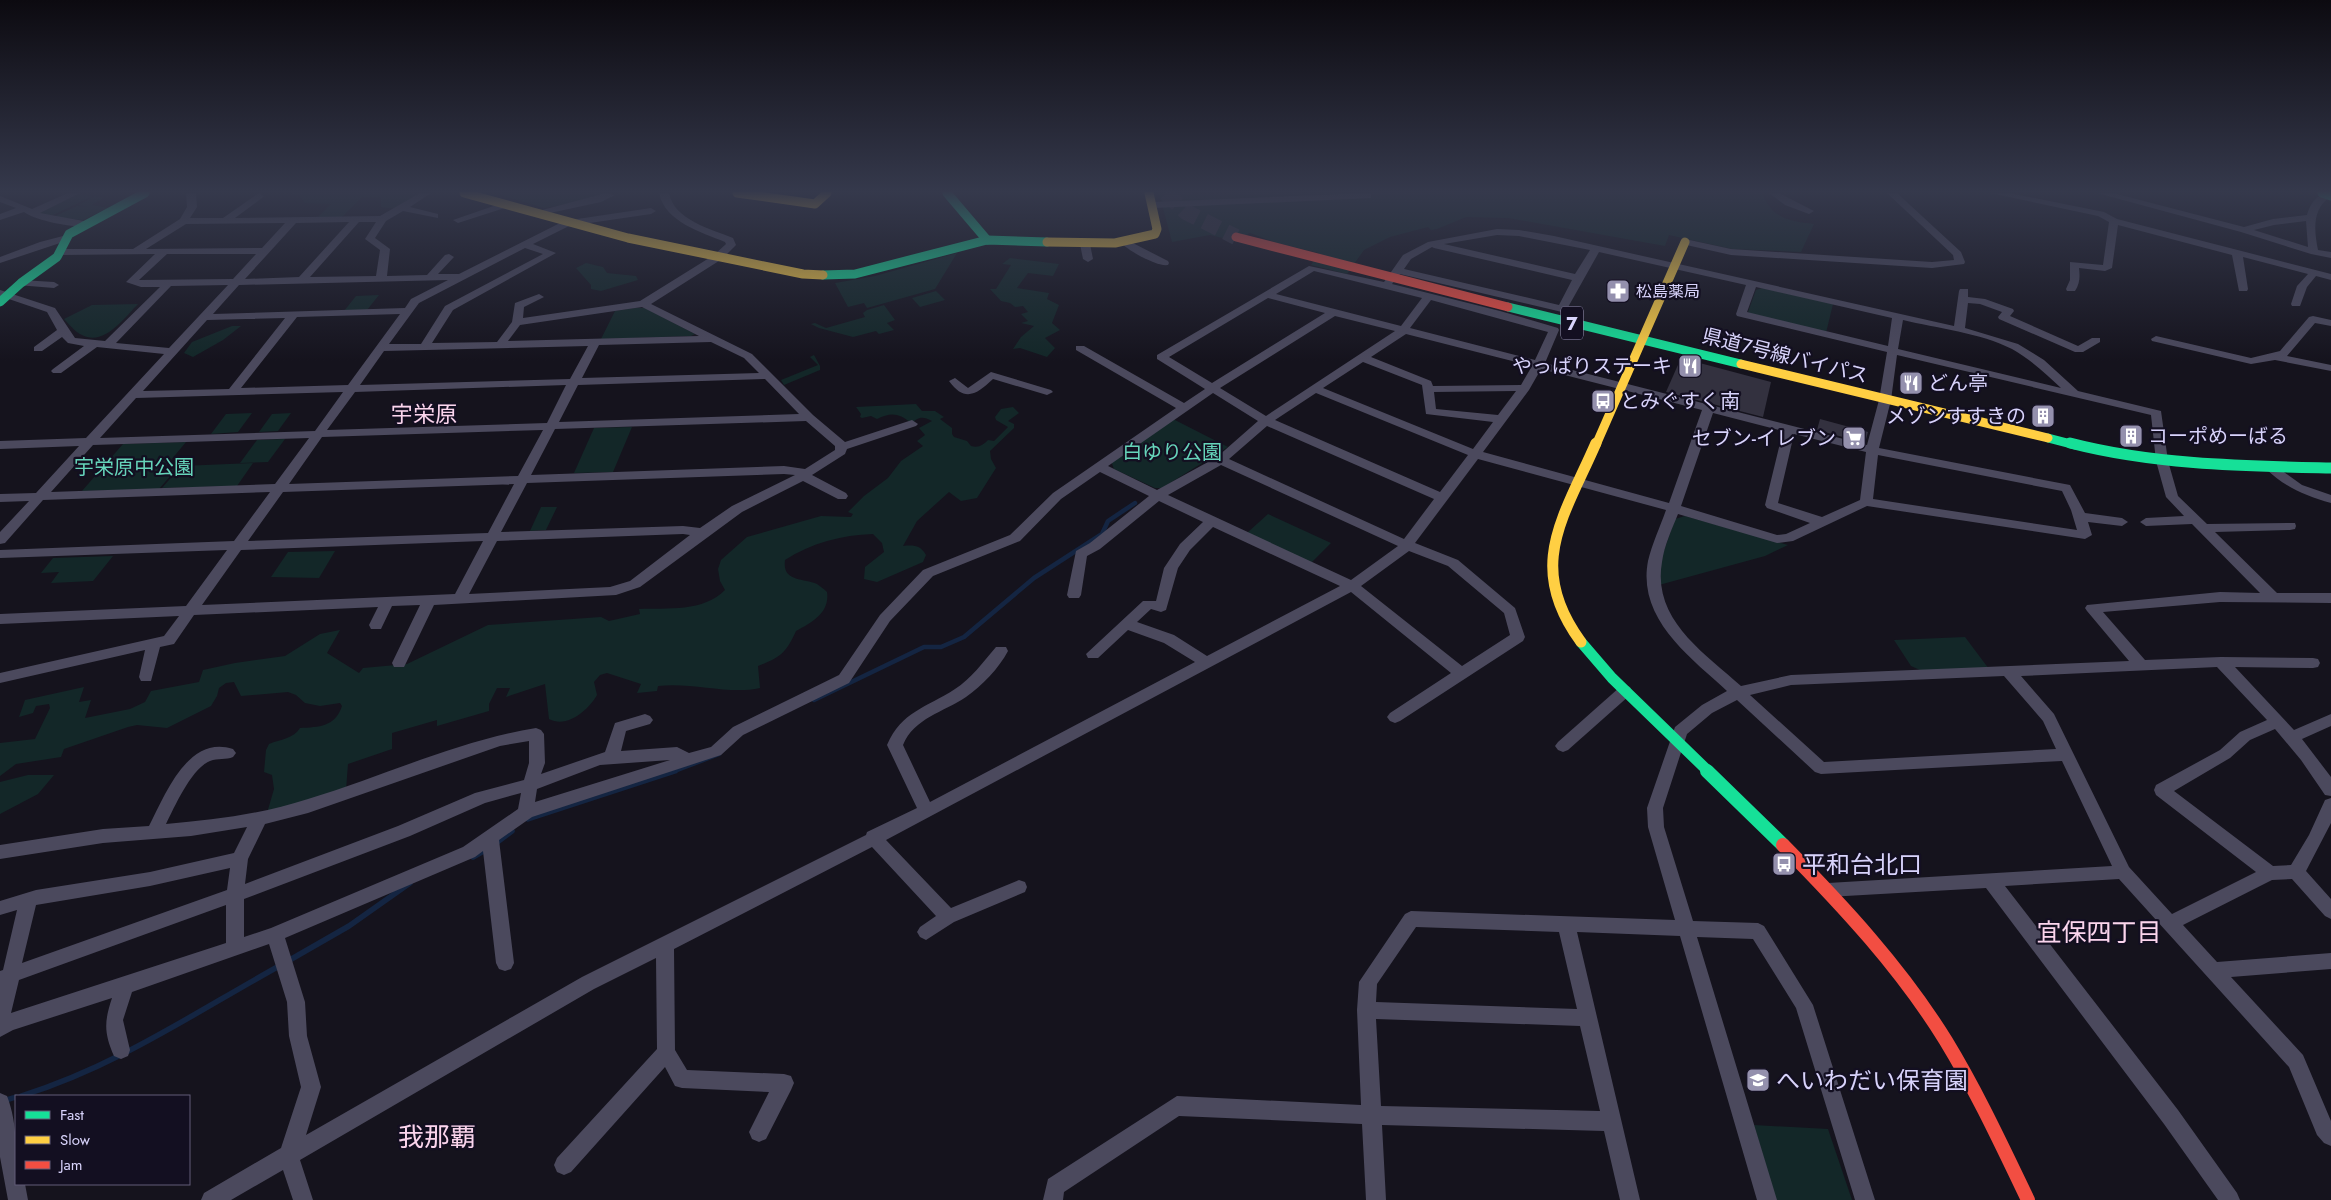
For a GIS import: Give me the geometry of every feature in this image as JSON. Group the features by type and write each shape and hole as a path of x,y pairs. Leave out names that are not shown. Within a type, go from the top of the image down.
{"street":[{"path":"0,260 30,249"},
{"path":"2,297 50,262 61,249"},
{"path":"300,282 330,249"},
{"path":"382,279 385,249"},
{"path":"0,678 169,640 415,301 516,249"},
{"path":"424,347 449,308 551,253 538,249"},
{"path":"680,249 804,274 838,276 855,274 952,249"},
{"path":"517,322 643,304 718,257 727,249"},
{"path":"1085,249 1088,259"},
{"path":"1134,249 1164,263"},
{"name":"県道7号線バイパス","path":"1278,249 1885,400 2107,452 2162,461 2331,468"},
{"path":"1386,286 1411,254 1420,249"},
{"path":"1452,249 1578,278"},
{"path":"1398,270 1562,309 1596,249 1959,330 2014,346 2040,362 2074,394"},
{"path":"1682,249 1559,528 1551,558 1556,596 1576,636 1625,691 1828,890 1895,970 1945,1040 1986,1114 2028,1200"},
{"path":"1717,249 1731,252 1922,264 1960,262 1958,254 1953,249"},
{"path":"2071,289 2075,280 2074,264 2105,268 2108,266 2110,249"},
{"path":"2225,249 2331,277"},
{"path":"2304,249 2331,256"},
{"path":"60,252 137,250 266,251"},
{"path":"166,250 131,282 235,284 462,277"},
{"path":"99,261 110,251"},
{"path":"0,540 266,251"},
{"path":"2236,252 2243,289"},
{"path":"429,278 449,257"},
{"path":"212,1200 588,983 820,867 1352,586 1401,552 1443,498 1525,388 1554,330 1496,312 1313,268 1161,357 1266,421 1443,498"},
{"path":"2296,304 2302,286 2314,274"},
{"path":"21,283 54,285"},
{"path":"108,345 168,284"},
{"path":"1752,284 1740,314 2157,413 2162,461 2172,498 2274,598"},
{"path":"1267,295 1872,450 2066,488 2075,502 2085,535 1866,502 1788,538 1777,539 1673,508 1475,454 1315,389"},
{"path":"1074,594 1081,554 1095,546 1158,495 1221,460 1266,421 1404,330 1428,296"},
{"path":"1959,330 1964,296 2010,310 2003,317 2079,350 2096,340"},
{"path":"2,297 51,310 63,331 72,341 172,352"},
{"path":"500,345 517,322 519,305 539,297"},
{"path":"643,304 748,356 842,447"},
{"path":"205,317 407,311"},
{"path":"0,1028 8,1023 125,986 275,934 491,844 526,812 716,751 738,731 844,679 886,618 928,573 1015,538 1057,496 1213,388 1334,312"},
{"path":"232,392 294,314"},
{"path":"1866,502 1872,450 1885,400 1898,316"},
{"path":"2156,339 2251,361 2275,357 2284,353 2313,319 2331,323"},
{"path":"38,349 63,331"},
{"path":"380,348 712,339"},
{"path":"459,600 552,427 595,342"},
{"path":"57,371 95,343"},
{"path":"1080,348 1185,408"},
{"path":"2275,357 2329,366"},
{"path":"1364,358 1427,383 1430,412 1502,419"},
{"path":"955,381 961,390 966,392 973,390 991,375 1047,392"},
{"path":"132,395 768,376"},
{"path":"1428,390 1525,388"},
{"path":"1708,408 1655,560 1652,581 1656,602 1665,621 1681,640 1821,768 2067,755"},
{"path":"0,445 809,417"},
{"path":"0,619 610,592 635,584 737,509 836,456 842,447 912,424"},
{"path":"1789,429 1771,505 1822,522"},
{"path":"1221,460 1407,545 1453,563 1510,611 1518,637 1396,717"},
{"path":"2270,466 2288,484 2299,490 2331,499"},
{"path":"1099,467 1352,586 1462,674"},
{"path":"0,498 784,470 805,474 842,496"},
{"path":"2081,517 2122,522"},
{"path":"1093,654 1148,604 1161,606 1171,568 1185,547 1212,520"},
{"path":"2146,522 2290,526"},
{"path":"0,554 683,530 702,533"},
{"path":"2141,665 2092,608 2220,597 2326,598 2331,609"},
{"path":"399,662 429,601"},
{"path":"376,625 387,603"},
{"path":"1127,624 1168,639 1206,662"},
{"path":"146,677 154,644"},
{"path":"926,811 895,745 898,736 906,725 970,687 1001,651"},
{"path":"2221,662 2278,722 2290,738 2324,769 2331,790"},
{"path":"1767,1200 1656,827 1655,808 1680,730 1707,709 1738,692 1791,680 2221,662 2313,663"},
{"path":"2008,672 2049,718 2113,856 2123,872 2296,1061 2324,1128 2331,1136"},
{"path":"1563,746 1625,691"},
{"path":"611,758 620,727 644,720"},
{"path":"2290,738 2331,720"},
{"path":"2270,873 2162,790 2225,754 2245,736 2278,722"},
{"path":"0,852 103,836 258,820 308,806 499,740 536,734 538,763 530,785 526,812"},
{"path":"154,832 183,779 195,763 207,755 228,753"},
{"path":"5,977 235,896 404,831 481,798 530,785 599,759 676,753 686,760"},
{"path":"2296,872 2316,838 2331,806"},
{"path":"234,948 235,896 240,859 258,820"},
{"path":"873,838 948,917"},
{"path":"491,844 505,963"},
{"path":"0,908 28,900 150,879 240,859"},
{"path":"1828,890 2123,872"},
{"path":"2170,923 2270,873 2296,872 2325,895 2331,910"},
{"path":"1990,880 2171,1117 2230,1200"},
{"path":"926,932 948,917 1018,887"},
{"path":"0,1022 5,977 28,900"},
{"path":"1376,1200 1370,1115 1366,1010 1368,982 1411,919 1758,931 1804,1005 1866,1200"},
{"path":"1566,924 1630,1200"},
{"path":"275,934 296,1002 298,1036 311,1087 289,1156 303,1200"},
{"path":"665,944 666,1052 682,1079 784,1082 759,1132"},
{"path":"2212,971 2331,961"},
{"path":"121,1050 114,1020 125,986"},
{"path":"1366,1010 1587,1018"},
{"path":"564,1165 666,1052"},
{"path":"1053,1200 1055,1186 1177,1106 1370,1115 1611,1121"},
{"path":"1,1108 15,1184"},
{"path":"15,1185 18,1200"}],"green space":[{"path":"1302,249 1366,249 1347,274 1311,265 1319,253"},
{"path":"1732,249 1802,249 1801,252"},
{"path":"957,253 935,289 867,308 864,303 848,307 835,283 875,276"},
{"path":"1010,258 1059,264 1053,276 1028,273 1017,288 1049,293 1047,299 1059,305 1052,323 1060,330 1045,338 1055,348 1047,357 1020,348 1013,349 1021,337 1034,326 1021,323 1028,321 1021,314 1028,312 1023,306 1015,307 1010,303 1001,301 990,289 996,289 1011,265 1002,264"},
{"path":"586,263 603,267 607,273 636,276 638,280 601,291 591,289 591,285 576,268"},
{"path":"1762,288 1833,304 1826,333 1753,316 1748,312 1756,290"},
{"path":"936,291 945,300 920,307 912,298"},
{"path":"379,295 367,310 344,311 356,296"},
{"path":"138,304 113,329 98,337 90,338 79,334 64,319 92,305"},
{"path":"884,305 895,320 887,323 894,330 879,334 876,331 853,337 811,324 815,323 826,328 865,317 863,313 867,310"},
{"path":"645,308 695,334 691,336 601,339 615,311"},
{"path":"232,326 241,326 223,340 193,357 184,353 192,342"},
{"path":"814,355 820,366 820,370 784,385 781,380 818,365 810,357"},
{"path":"916,404 922,411 935,411 944,417 940,419 952,428 954,437 967,441 974,447 981,446 988,440 994,441 1008,427 996,420 995,417 1001,409 1013,407 1019,413 1008,421 1014,424 1014,428 990,451 991,459 996,468 977,498 961,501 949,492 917,521 903,546 919,547 926,555 923,562 877,582 864,579 865,567 884,552 882,543 873,534 827,541 805,549 785,560 785,567 790,576 817,584 827,592 826,605 819,616 796,631 782,653 758,666 760,688 736,690 671,685 658,686 657,691 637,693 641,684 607,673 600,675 594,682 597,695 589,706 577,716 563,721 556,721 549,719 545,684 506,697 510,688 497,688 489,704 489,711 437,726 437,720 392,733 392,749 348,764 346,790 267,813 274,789 272,775 264,772 266,750 269,744 290,737 300,728 320,726 331,722 339,713 342,706 340,703 320,706 305,703 296,695 288,692 241,696 234,682 226,683 219,688 211,706 167,728 137,725 128,727 64,749 61,757 16,764 0,776 0,743 35,739 50,708 49,704 36,706 33,713 19,717 25,700 84,687 79,702 91,700 85,718 130,709 145,702 151,691 199,682 203,670 235,663 285,656 320,634 340,630 327,653 359,673 363,668 407,664 488,625 601,617 609,621 640,614 639,609 685,607 707,602 725,590 720,581 718,569 721,560 747,537 821,516 851,517 853,514 848,512 864,496 888,478 901,461 923,446 917,441 925,435 919,428 932,421 921,418 911,423 899,415 887,415 877,419 871,416 862,418 856,407"},
{"path":"252,413 238,432 211,434 226,414"},
{"path":"291,413 278,431 259,432 272,414"},
{"name":"白ゆり公園","path":"1173,419 1228,447 1162,488 1155,488 1114,469 1111,461"},
{"path":"632,427 613,472 574,473 594,428"},
{"path":"285,439 268,462 240,463 257,440"},
{"name":"宇栄原中公園","path":"186,442 166,466 178,467 159,489 82,491 123,444"},
{"path":"253,463 237,486 162,488 181,466"},
{"path":"541,507 557,507 546,530 530,531"},
{"path":"1268,514 1331,543 1311,563 1247,533"},
{"path":"1685,516 1788,545 1765,556 1659,585 1659,565 1675,519"},
{"path":"335,551 319,578 271,577 288,552"},
{"path":"113,556 93,581 51,583 59,572 41,573 53,558"},
{"path":"1965,637 1989,669 1922,671 1911,666 1894,640"},
{"path":"28,775 54,775 38,794 0,814 0,782"},
{"path":"1754,1125 1828,1129 1852,1200 1776,1200"}],"building":[{"path":"1681,358 1771,382 1763,417 1666,392"},
{"name":"セブン-イレブン","path":"1820,419 1868,432 1865,443 1817,430"}],"waterway":[{"path":"814,700 924,647 941,647 964,637 1034,578 1102,534 1108,521 1135,503"},
{"path":"672,772 719,754"},
{"path":"528,819 672,772"},
{"path":"496,843 512,831"},
{"path":"473,857 487,849"},
{"path":"288,961 349,926 410,883"},
{"path":"24,1095 90,1070 123,1054 281,965"},
{"path":"0,1102 15,1097"}],"traffic: fast":[{"path":"0,302 21,283 57,257 61,249"},
{"path":"823,275 855,274 952,249"},
{"path":"1508,307 1741,364"},
{"path":"2048,438 2109,453 2171,461 2331,468"},
{"path":"1581,642 1612,678 1783,845"}],"traffic: slow":[{"path":"681,249 803,274 823,275"},
{"path":"1581,642 1569,625 1555,591 1551,569 1553,547 1559,528 1682,249"},
{"path":"1741,364 2048,438"}],"traffic: jam":[{"path":"1283,249 1508,307"},
{"path":"1783,845 1849,914 1891,963 1929,1015 1946,1041 1989,1119 2028,1200"}],"place":[{"name":"松島薬局","path":"1618,291"},
{"name":"やっぱりステーキ","path":"1690,366"},
{"name":"どん亭","path":"1911,383"},
{"name":"とみぐすく南","path":"1603,401"},
{"name":"メゾンすすきの","path":"2043,416"},
{"name":"コーポめーばる","path":"2131,436"},
{"name":"セブン-イレブン","path":"1854,438"},
{"name":"平和台北口","path":"1784,864"},
{"name":"へいわだい保育園","path":"1758,1080"}],"district":[{"name":"宇栄原","path":"424,414"},
{"name":"宜保四丁目","path":"2099,932"},
{"name":"我那覇","path":"437,1137"}]}
